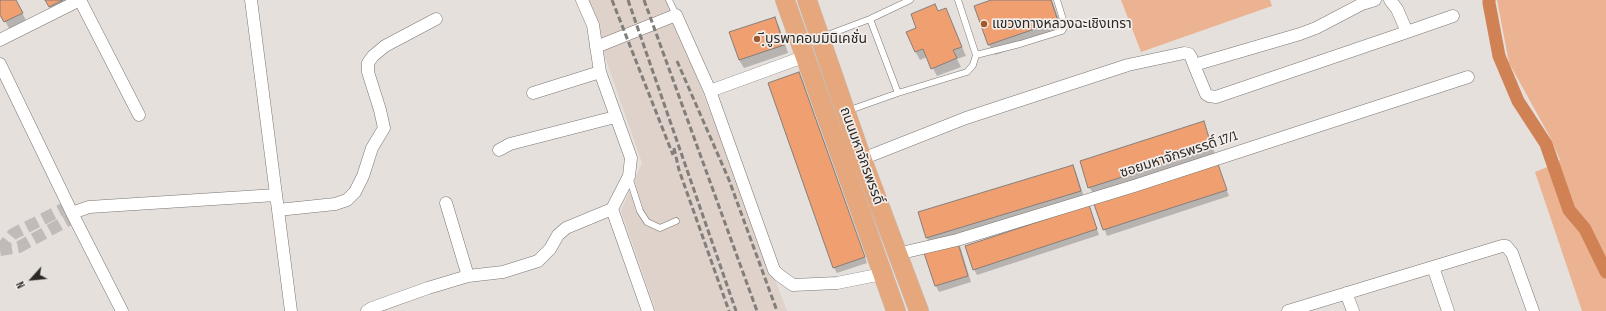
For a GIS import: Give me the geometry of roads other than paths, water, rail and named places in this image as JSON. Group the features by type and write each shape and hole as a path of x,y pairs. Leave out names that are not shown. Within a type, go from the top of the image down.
{"main road":[{"name":"ถนนมหาจักรพรรดิ์","path":"785,0 896,311"},
{"name":"ถนนมหาจักรพรรดิ์","path":"807,0 845,112 918,311"}],"street":[{"path":"0,40 80,0 139,115"},
{"path":"251,0 290,311"},
{"path":"367,311 468,276 503,272 538,261 550,249 558,235 566,228 612,209 629,176 631,158 600,72 593,25 582,0"},
{"path":"1194,65 1300,34 1316,28 1362,4 1375,0"},
{"path":"1390,0 1397,9 1407,32"},
{"path":"596,47 676,15 710,92 774,270 793,285 837,283 882,274"},
{"path":"862,159 966,118 1128,65 1188,54 1191,57 1206,94 1216,96 1453,16"},
{"path":"278,210 335,204 347,200 355,192 363,176 372,148 384,128 368,72 368,62 385,46 436,19"},
{"path":"710,92 806,56"},
{"path":"0,64 72,213 122,311"},
{"path":"533,93 600,72"},
{"name":"ซอยมหาจักรพรรดิ์ 17/1","path":"897,254 957,240 1134,186 1468,76"},
{"path":"499,150 510,144 615,117"},
{"path":"72,213 89,207 276,196"},
{"path":"446,203 468,276"},
{"path":"612,209 648,311"},
{"path":"1288,311 1498,246 1506,246 1512,253 1533,311"},
{"path":"1433,267 1448,311"},
{"path":"1346,293 1353,311"}],"lane":[{"path":"669,0 676,15"},
{"path":"820,38 870,19 910,0"},
{"path":"845,112 898,93 967,72 973,65 976,55 958,0"},
{"path":"976,55 1020,44 1062,31 1065,26 1056,0"},
{"path":"870,19 898,93"},
{"path":"629,176 640,211 647,222 660,228 676,221"}],"waterway":[{"path":"1489,0 1499,56 1518,101 1546,144 1569,210 1585,229 1606,272"}],"tunnel":[{"path":"0,250 13,234 69,206"},
{"path":"0,250 19,247 74,217"}],"railway":[{"path":"612,0 673,155"},
{"path":"628,0 736,311"},
{"path":"644,0 757,311"},
{"path":"677,61 729,180 777,311"},
{"path":"674,148 679,170 729,311"}],"place":[{"name":"แขวงทางหลวงฉะเชิงเทรา","path":"984,24"},
{"name":"ฺีบูรพาคอมมินิเคชั่น","path":"757,39"}]}
